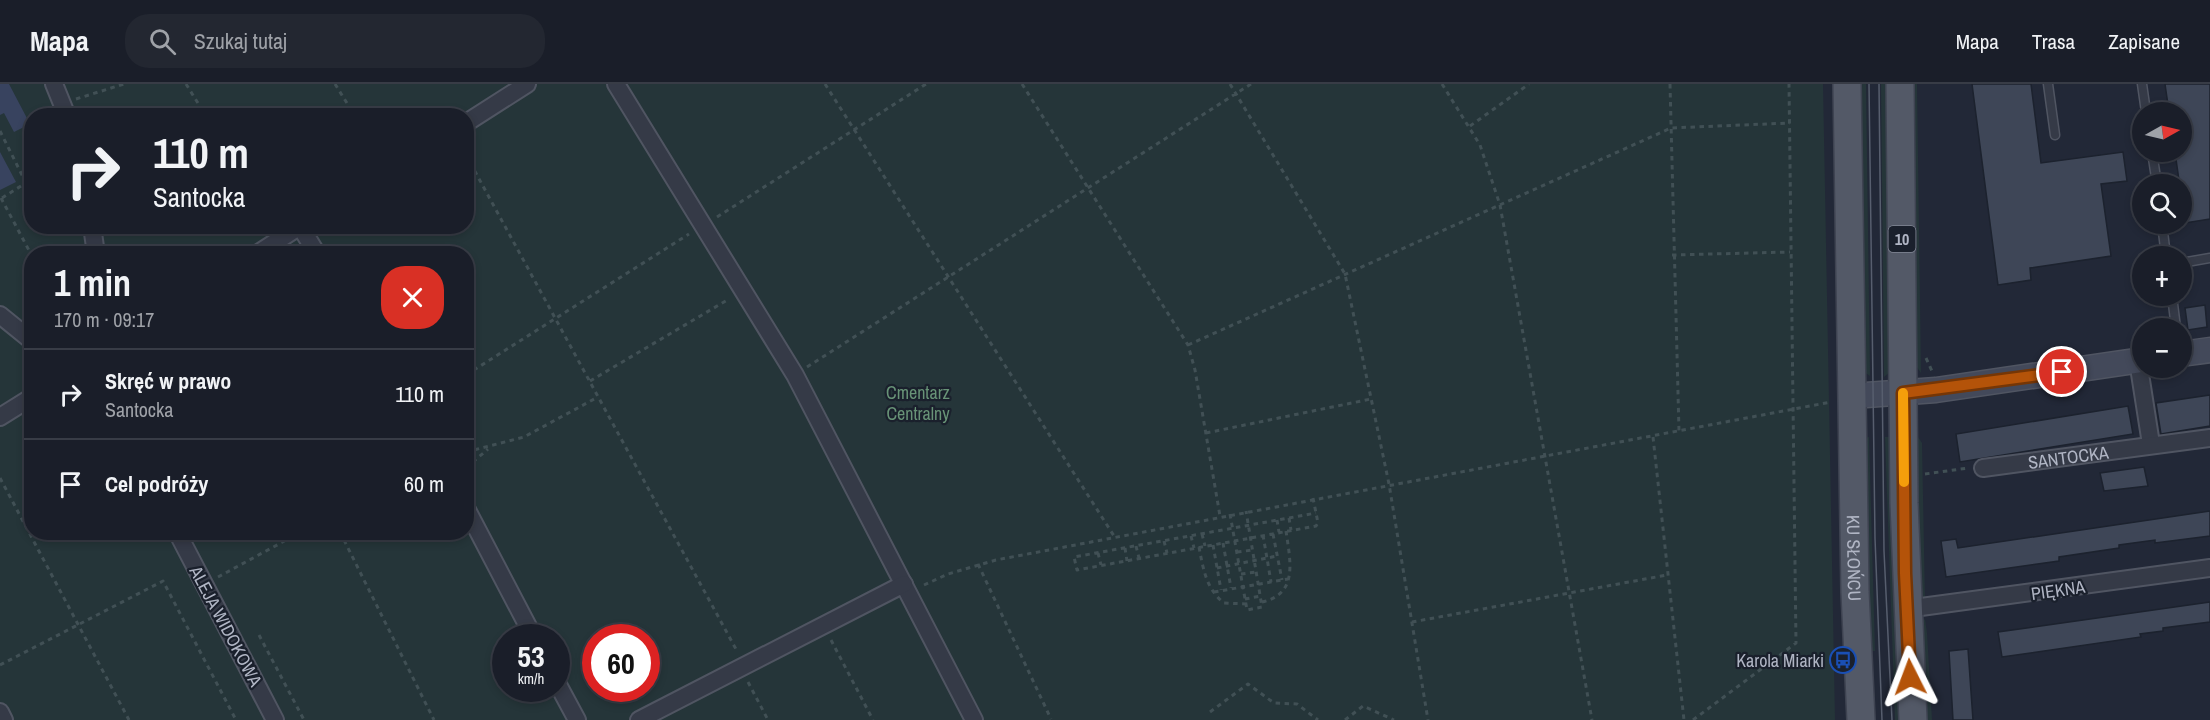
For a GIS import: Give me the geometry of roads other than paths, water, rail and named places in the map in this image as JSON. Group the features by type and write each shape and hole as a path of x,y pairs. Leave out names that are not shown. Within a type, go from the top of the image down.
{"main road":[{"name":"KU SŁOŃCU","path":"1847,84 1856,642 1861,720"},
{"name":"10","path":"1900,84 1906,609 1913,720"}],"street":[{"path":"54,84 65,108"},
{"path":"474,118 527,84"},
{"path":"616,84 795,375 974,720"},
{"path":"269,246 288,234"},
{"path":"0,315 24,334"},
{"path":"2192,352 2210,350"},
{"path":"1852,396 1903,393 2132,361"},
{"path":"2142,378 2151,444"},
{"path":"0,417 24,402"},
{"name":"SANTOCKA","path":"1983,468 2210,438"},
{"path":"474,523 527,624"},
{"name":"ALEJA WIDOKOWA","path":"181,540 275,720"},
{"name":"PIĘKNA","path":"1906,609 2210,568"},
{"path":"639,720 823,625 906,588"},
{"path":"567,702 577,720"},
{"path":"0,712 4,720"}],"lane":[{"path":"2048,84 2055,135"},
{"path":"2142,84 2145,102"},
{"path":"2192,260 2210,258"}],"water":[{"path":"0,84 9,84 24,113 24,127 14,132 4,113 0,115"},
{"path":"0,152 16,182 0,190"}],"tram line":[{"path":"1869,84 1875,538 1882,720"},
{"path":"1879,84 1884,551 1892,720"}],"place":[{"name":"Karola Miarki","path":"1843,660"}],"park label":[{"name":"Cmentarz Centralny","path":"918,402"}]}
